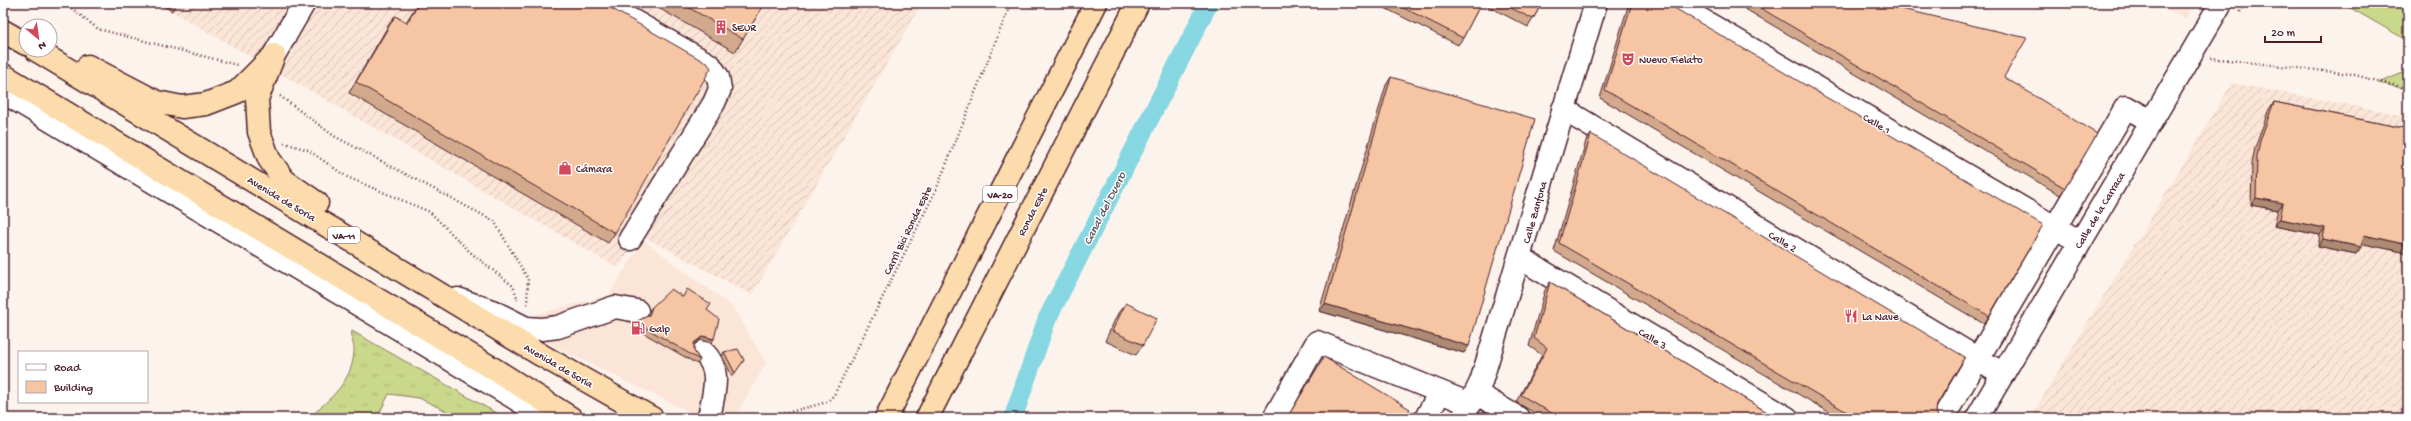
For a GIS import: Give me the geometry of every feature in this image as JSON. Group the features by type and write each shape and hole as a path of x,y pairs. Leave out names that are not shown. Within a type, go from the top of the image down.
{"highway":[{"name":"VA-20","path":"886,418 1096,3"},
{"name":"Ronda Este","path":"928,416 1138,3"},
{"path":"3,30 18,39"},
{"path":"58,57 94,68 157,102 182,107 206,104 237,92 260,76 274,55"},
{"name":"Avenida de Soria","path":"49,58 441,293 541,355 652,418"},
{"path":"3,75 497,371 571,418"},
{"path":"260,76 257,99 259,132 269,159 284,180 355,229 441,293"},
{"path":"870,418 902,385"}],"street":[{"path":"274,55 304,3"},
{"path":"602,3 710,65 718,77 720,89 702,123 630,239"},
{"name":"Calle Zanfona","path":"1469,405 1481,382 1520,258 1596,3"},
{"name":"Calle 1","path":"1673,3 2080,242"},
{"name":"Calle de la Carraca","path":"1977,418 2221,3"},
{"path":"3,92 548,418"},
{"path":"1942,418 2126,107 2151,121"},
{"name":"Calle 2","path":"1564,109 2003,374"},
{"name":"Calle 3","path":"1520,258 1787,418"},
{"path":"441,293 492,311 526,328 542,329 558,327 615,307 637,311"},
{"path":"1274,418 1317,342 1469,405 1518,418"},
{"path":"703,352 715,368 716,378 709,418"},
{"path":"1426,418 1440,392"}],"path":[{"path":"65,3 98,29 244,67 276,85 273,91 334,136 494,221 528,279 526,328"},
{"name":"Carril Bici Ronda Este","path":"768,418 827,402 834,395 936,190 1011,3"},
{"path":"2190,55 2351,74 2408,89"},
{"path":"276,141 308,150 347,176 430,212 470,252 513,286 526,328"}],"shaded area":[{"path":"157,3 922,3 752,295 641,235 618,268"},
{"path":"2154,3 2194,3 2186,18"},
{"path":"2232,83 2408,116 2408,418 2030,418"},
{"name":"Galp","path":"643,240 732,306 766,363 735,418 702,418 537,338 526,317 609,295"}],"green space":[{"path":"2342,3 2408,3 2408,41"},
{"path":"2408,71 2408,89 2378,83"},
{"path":"352,331 505,418 461,418 419,398 389,394 377,418 309,418 332,397 349,373 354,352"}],"building":[{"name":"Cámara","path":"419,3 602,3 708,64 711,68 615,233 356,82 395,16 407,23"},
{"path":"681,3 765,3 743,39"},
{"path":"1394,3 1481,3 1463,38"},
{"path":"1501,3 1542,3 1533,19"},
{"path":"1632,3 1666,3 2043,225 1989,316 1605,90"},
{"path":"1752,3 1876,3 2027,38 2004,77 2097,134 2065,188"},
{"path":"1391,77 1535,119 1469,346 1325,304"},
{"path":"2274,102 2408,129 2408,245 2364,235 2361,247 2323,239 2325,228 2280,219 2283,203 2256,198 2257,156 2260,141"},
{"path":"1591,134 1965,357 1937,404 1936,411 1938,417 1857,418 1559,243"},
{"path":"1550,282 1777,418 1560,418 1521,395 1547,348 1534,338"},
{"path":"671,289 683,297 687,289 711,304 707,310 719,319 714,339 703,336 694,343 694,351 700,360 636,322 649,315 652,307"},
{"path":"1126,303 1157,318 1143,345 1112,331"},
{"path":"738,349 744,360 735,373 724,352"},
{"path":"1324,357 1410,409 1405,418 1287,418"}],"waterway":[{"name":"Canal del Duero","path":"1013,418 1047,319 1209,3"}],"place":[{"name":"SEUR","path":"721,27"},
{"name":"Nuevo Fielato","path":"1628,59"},
{"name":"Cámara","path":"565,168"},
{"name":"La Nave","path":"1851,316"},
{"name":"Galp","path":"638,328"}]}
